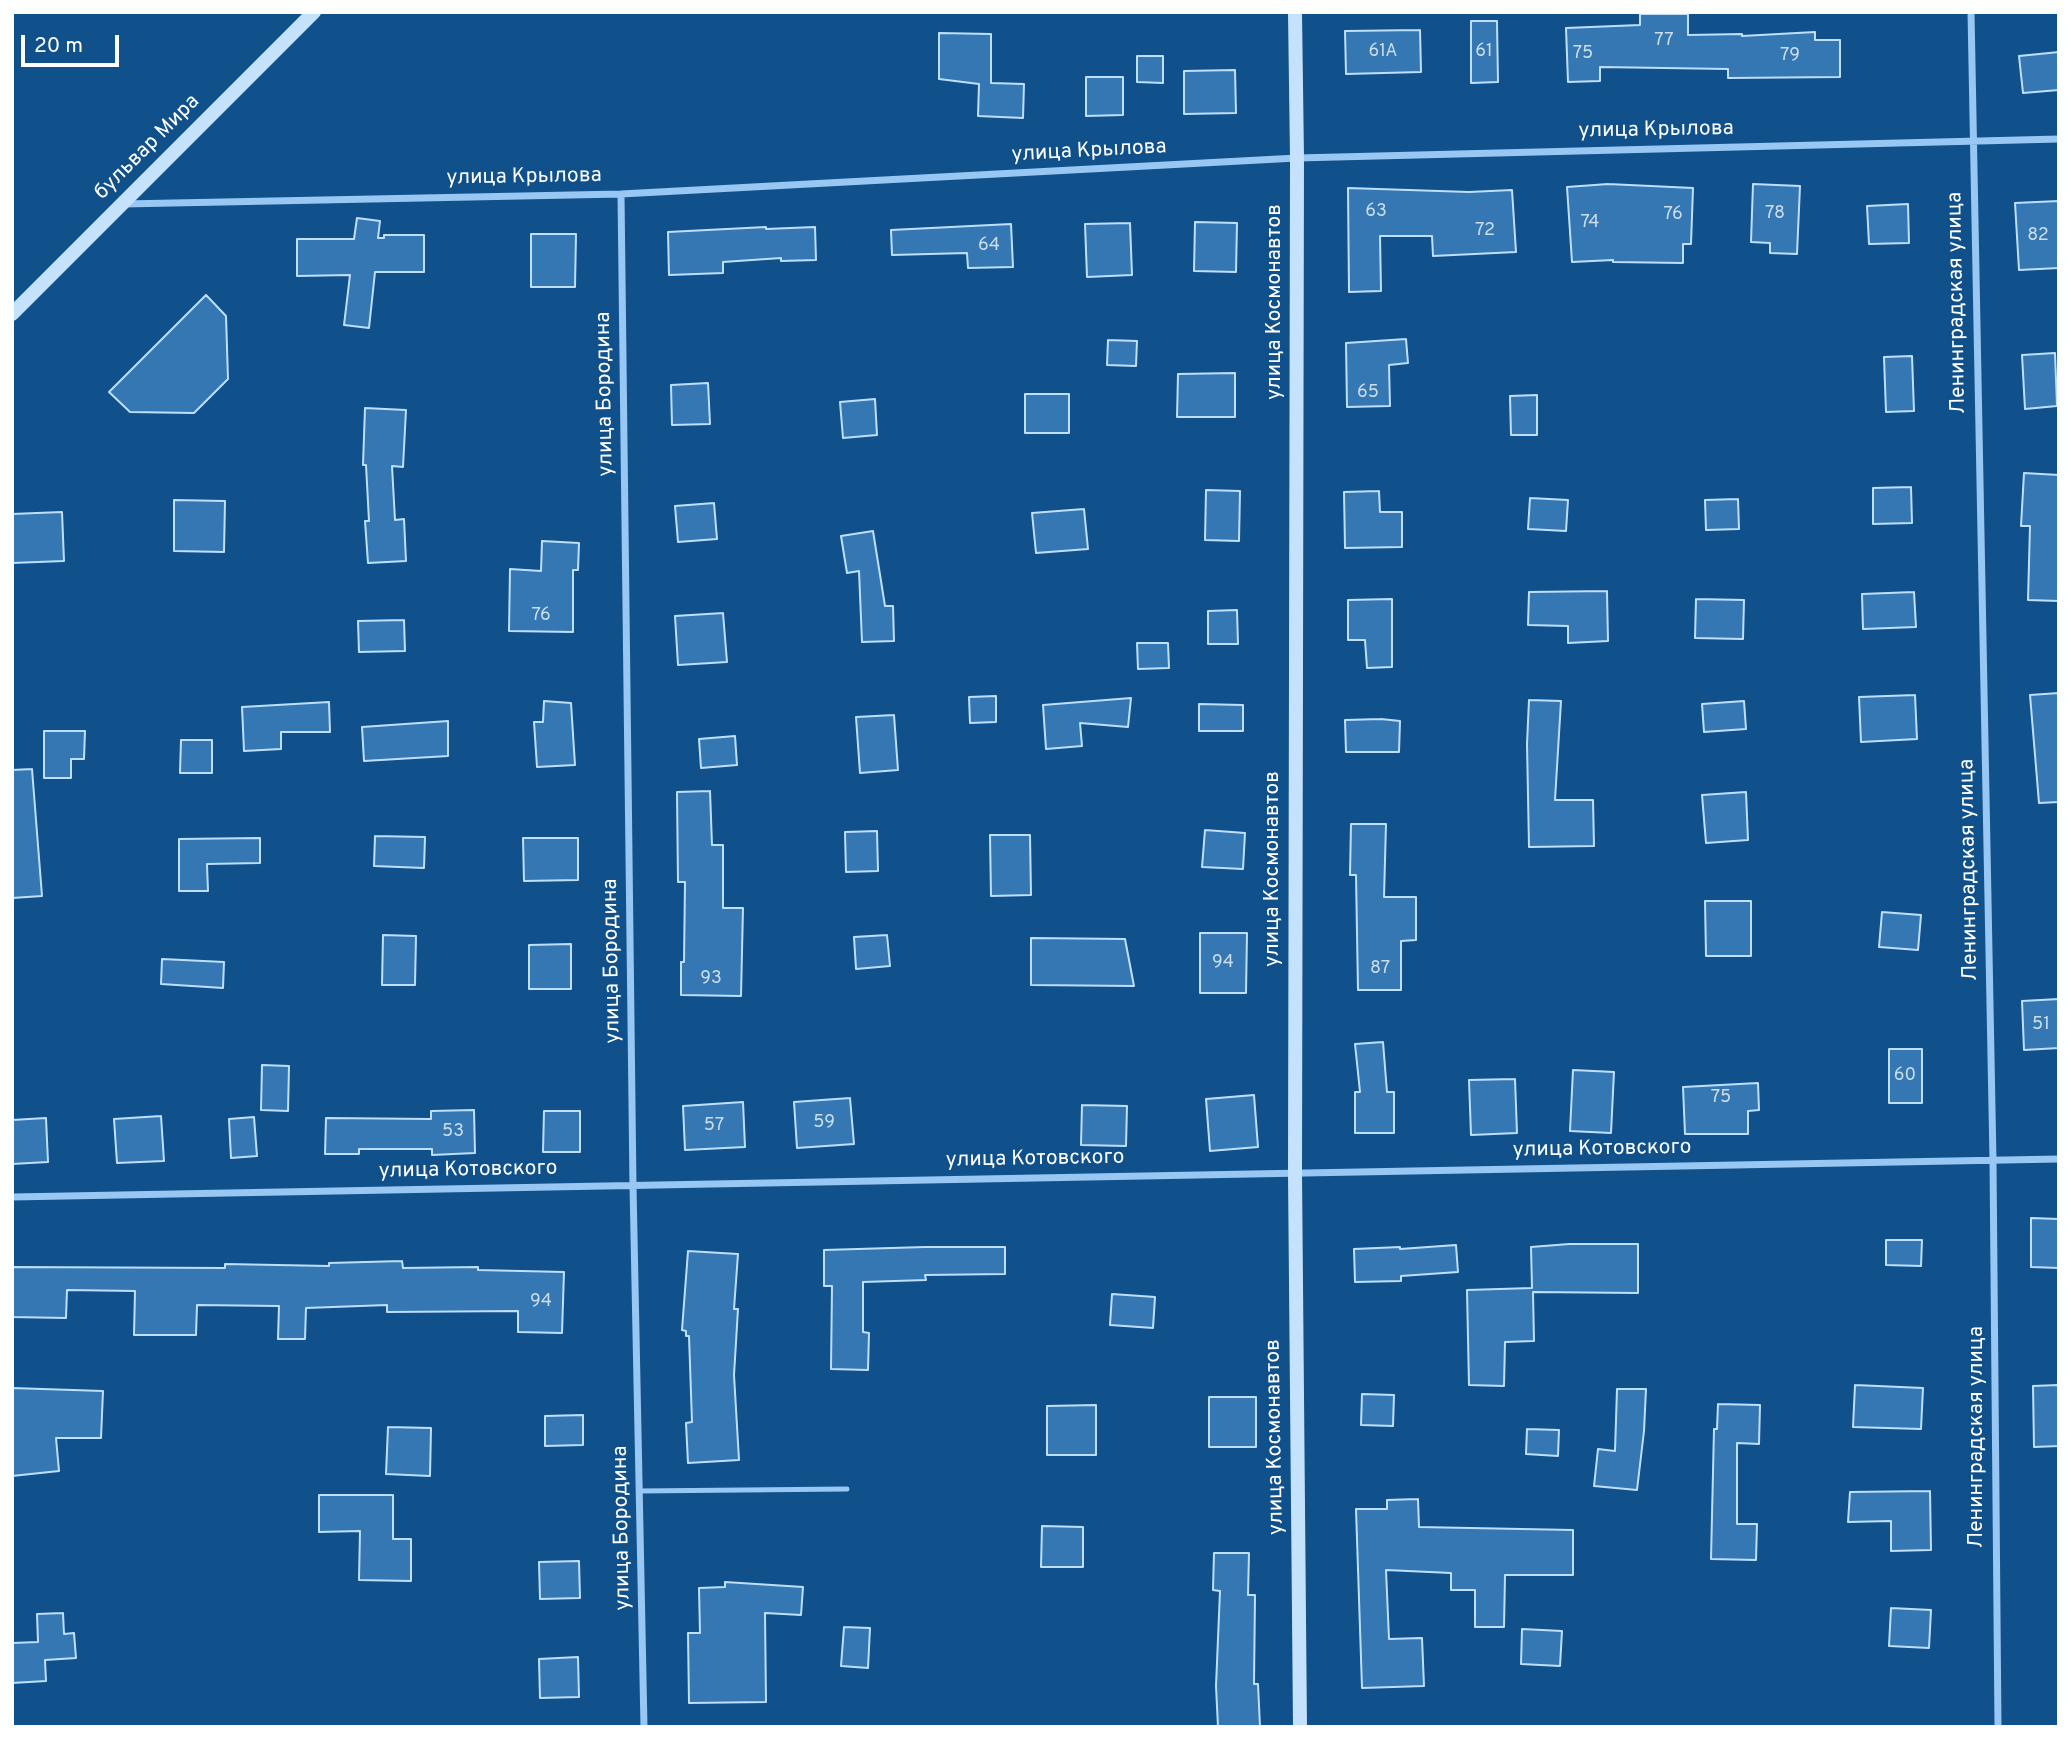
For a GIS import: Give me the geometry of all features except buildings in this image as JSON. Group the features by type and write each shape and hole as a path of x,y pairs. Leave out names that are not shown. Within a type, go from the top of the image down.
{"street":[{"name":"бульвар Мира","path":"12,314 314,12"},
{"name":"улица Космонавтов","path":"1295,12 1295,1173 1300,1727"},
{"name":"Ленинградская улица","path":"1971,12 1993,1160 1998,1727"},
{"name":"улица Крылова","path":"122,204 621,194 1297,158 2059,139"},
{"name":"улица Бородина","path":"621,194 633,1186 644,1727"},
{"name":"улица Котовского","path":"12,1197 2059,1159"}],"lane":[{"path":"639,1491 847,1489"}]}
